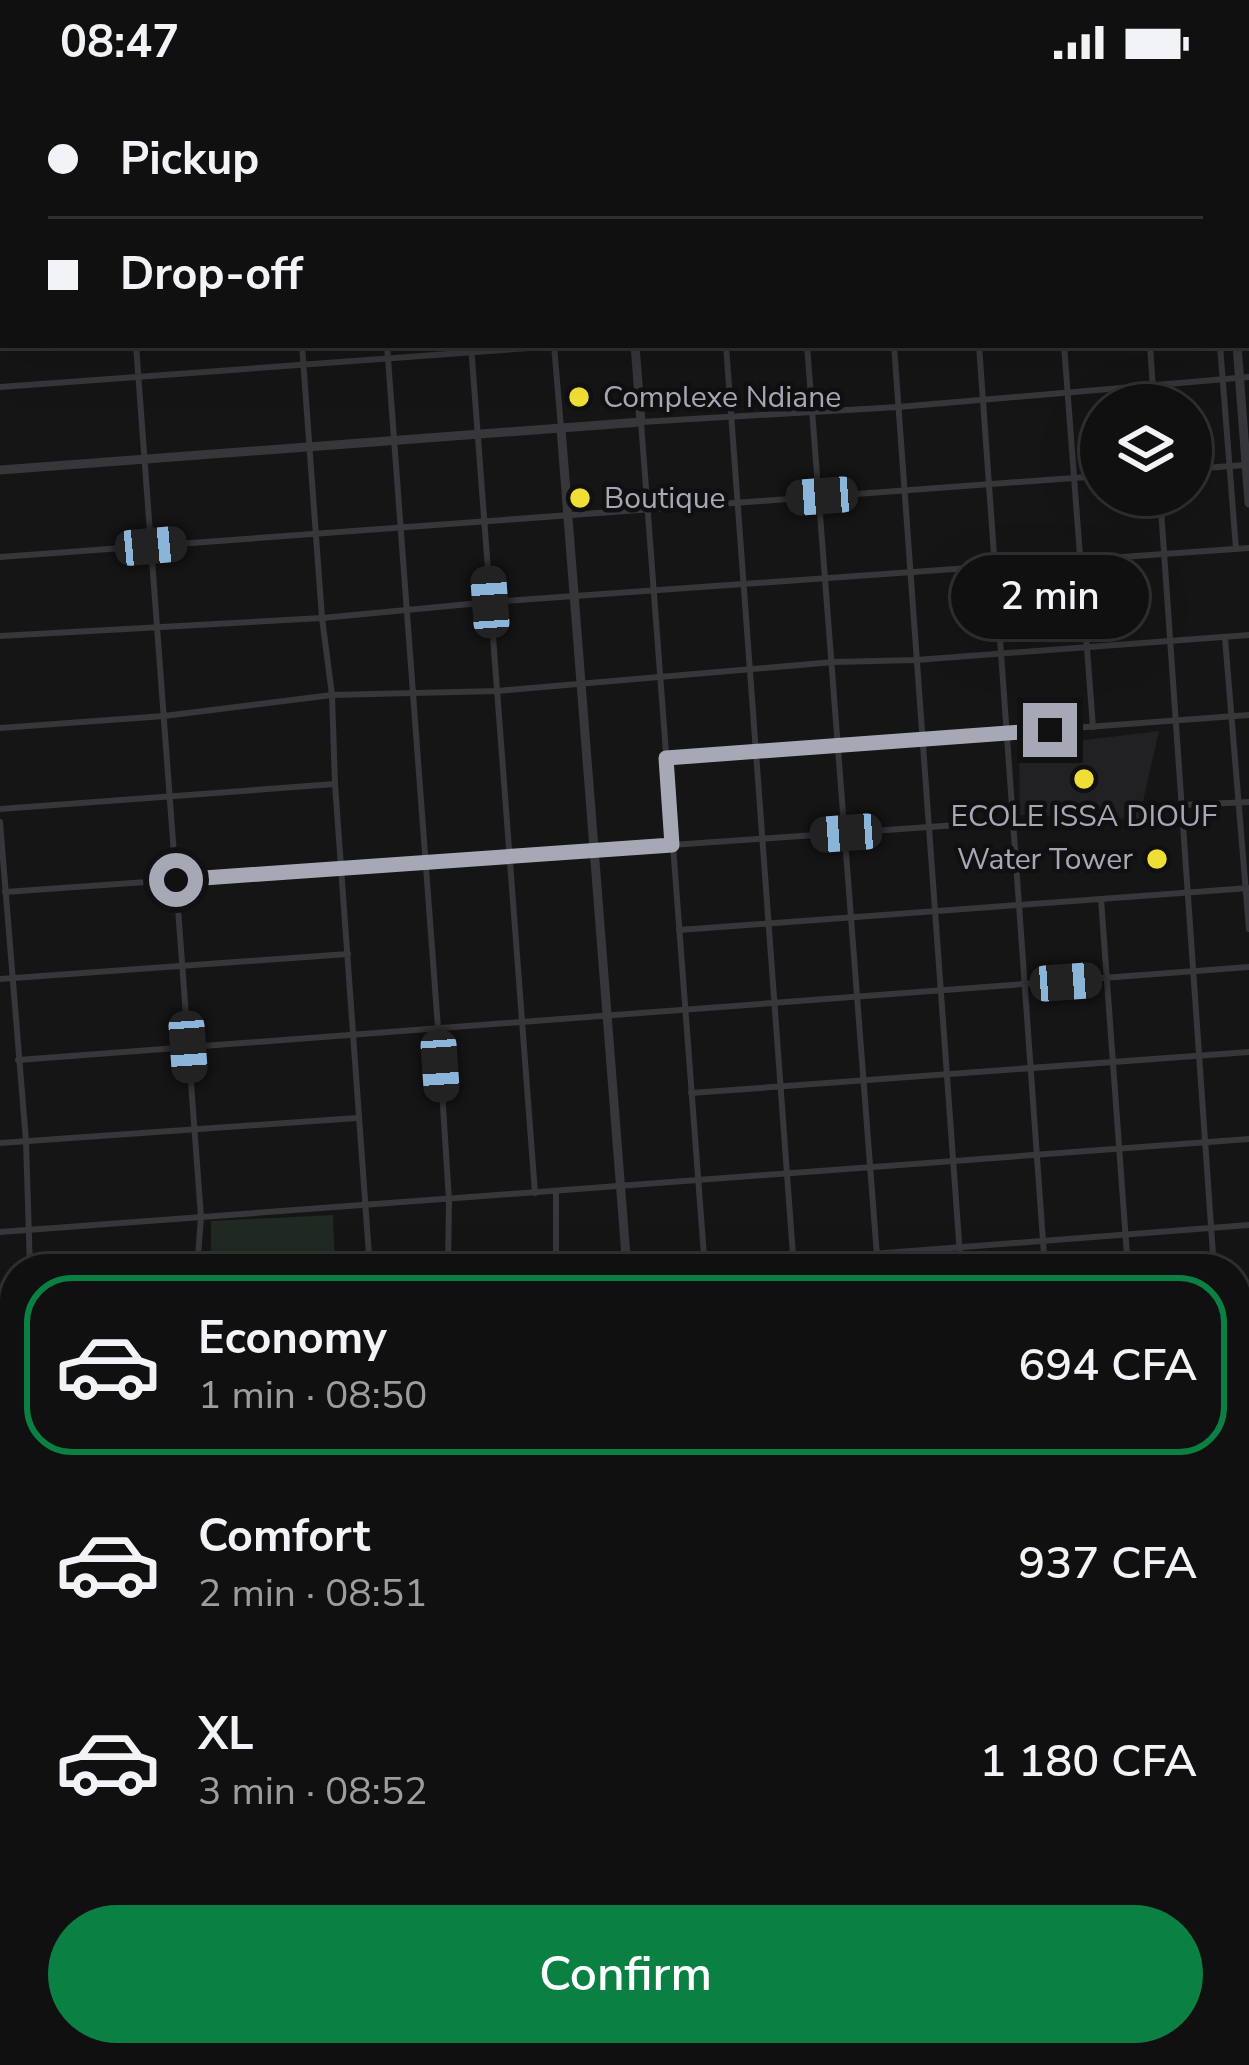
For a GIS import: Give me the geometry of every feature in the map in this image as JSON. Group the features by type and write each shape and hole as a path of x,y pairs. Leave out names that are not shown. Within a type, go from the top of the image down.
{"street":[{"path":"136,348 201,1217 197,1254"},
{"path":"302,348 332,695 369,1254"},
{"path":"387,348 438,1028 448,1254"},
{"path":"554,348 626,1254"},
{"path":"635,348 704,1254"},
{"path":"726,348 793,1254"},
{"path":"808,348 877,1254 1249,1226"},
{"path":"894,348 960,1254"},
{"path":"980,348 1045,1254"},
{"path":"1064,348 1093,727"},
{"path":"1150,348 1153,384 1244,377 1249,502"},
{"path":"1220,348 1236,549"},
{"path":"0,387 388,360 471,349 535,1193"},
{"path":"0,470 1080,390"},
{"path":"1212,467 1248,465"},
{"path":"0,557 1080,478"},
{"path":"1162,516 1213,1254"},
{"path":"0,636 322,619 490,602 1249,548"},
{"path":"0,728 164,716 332,695 497,692 834,662 1249,635"},
{"path":"1225,638 1249,929"},
{"path":"666,758 1249,715"},
{"path":"0,808 335,784"},
{"path":"1182,805 1249,802"},
{"path":"5,892 1014,821"},
{"path":"0,822 3,922 26,1141 30,1254"},
{"path":"679,929 1248,888"},
{"path":"1101,899 1127,1254"},
{"path":"0,979 348,954"},
{"path":"18,1060 1249,967"},
{"path":"691,1093 1249,1052"},
{"path":"0,1143 357,1118"},
{"path":"0,1232 1249,1139"},
{"path":"556,1191 556,1254"}],"shaded area":[{"name":"ECOLE ISSA DIOUF","path":"1159,731 1139,819 1020,815 1019,748"},
{"path":"333,1215 334,1254 211,1254 211,1221"}],"place":[{"name":"Complexe Ndiane","path":"579,397"},
{"name":"Boutique","path":"580,498"},
{"name":"ECOLE ISSA DIOUF","path":"1084,779"},
{"name":"Water Tower","path":"1157,859"}],"route":[{"path":"176,880 672,845 666,758 1050,730"}]}
